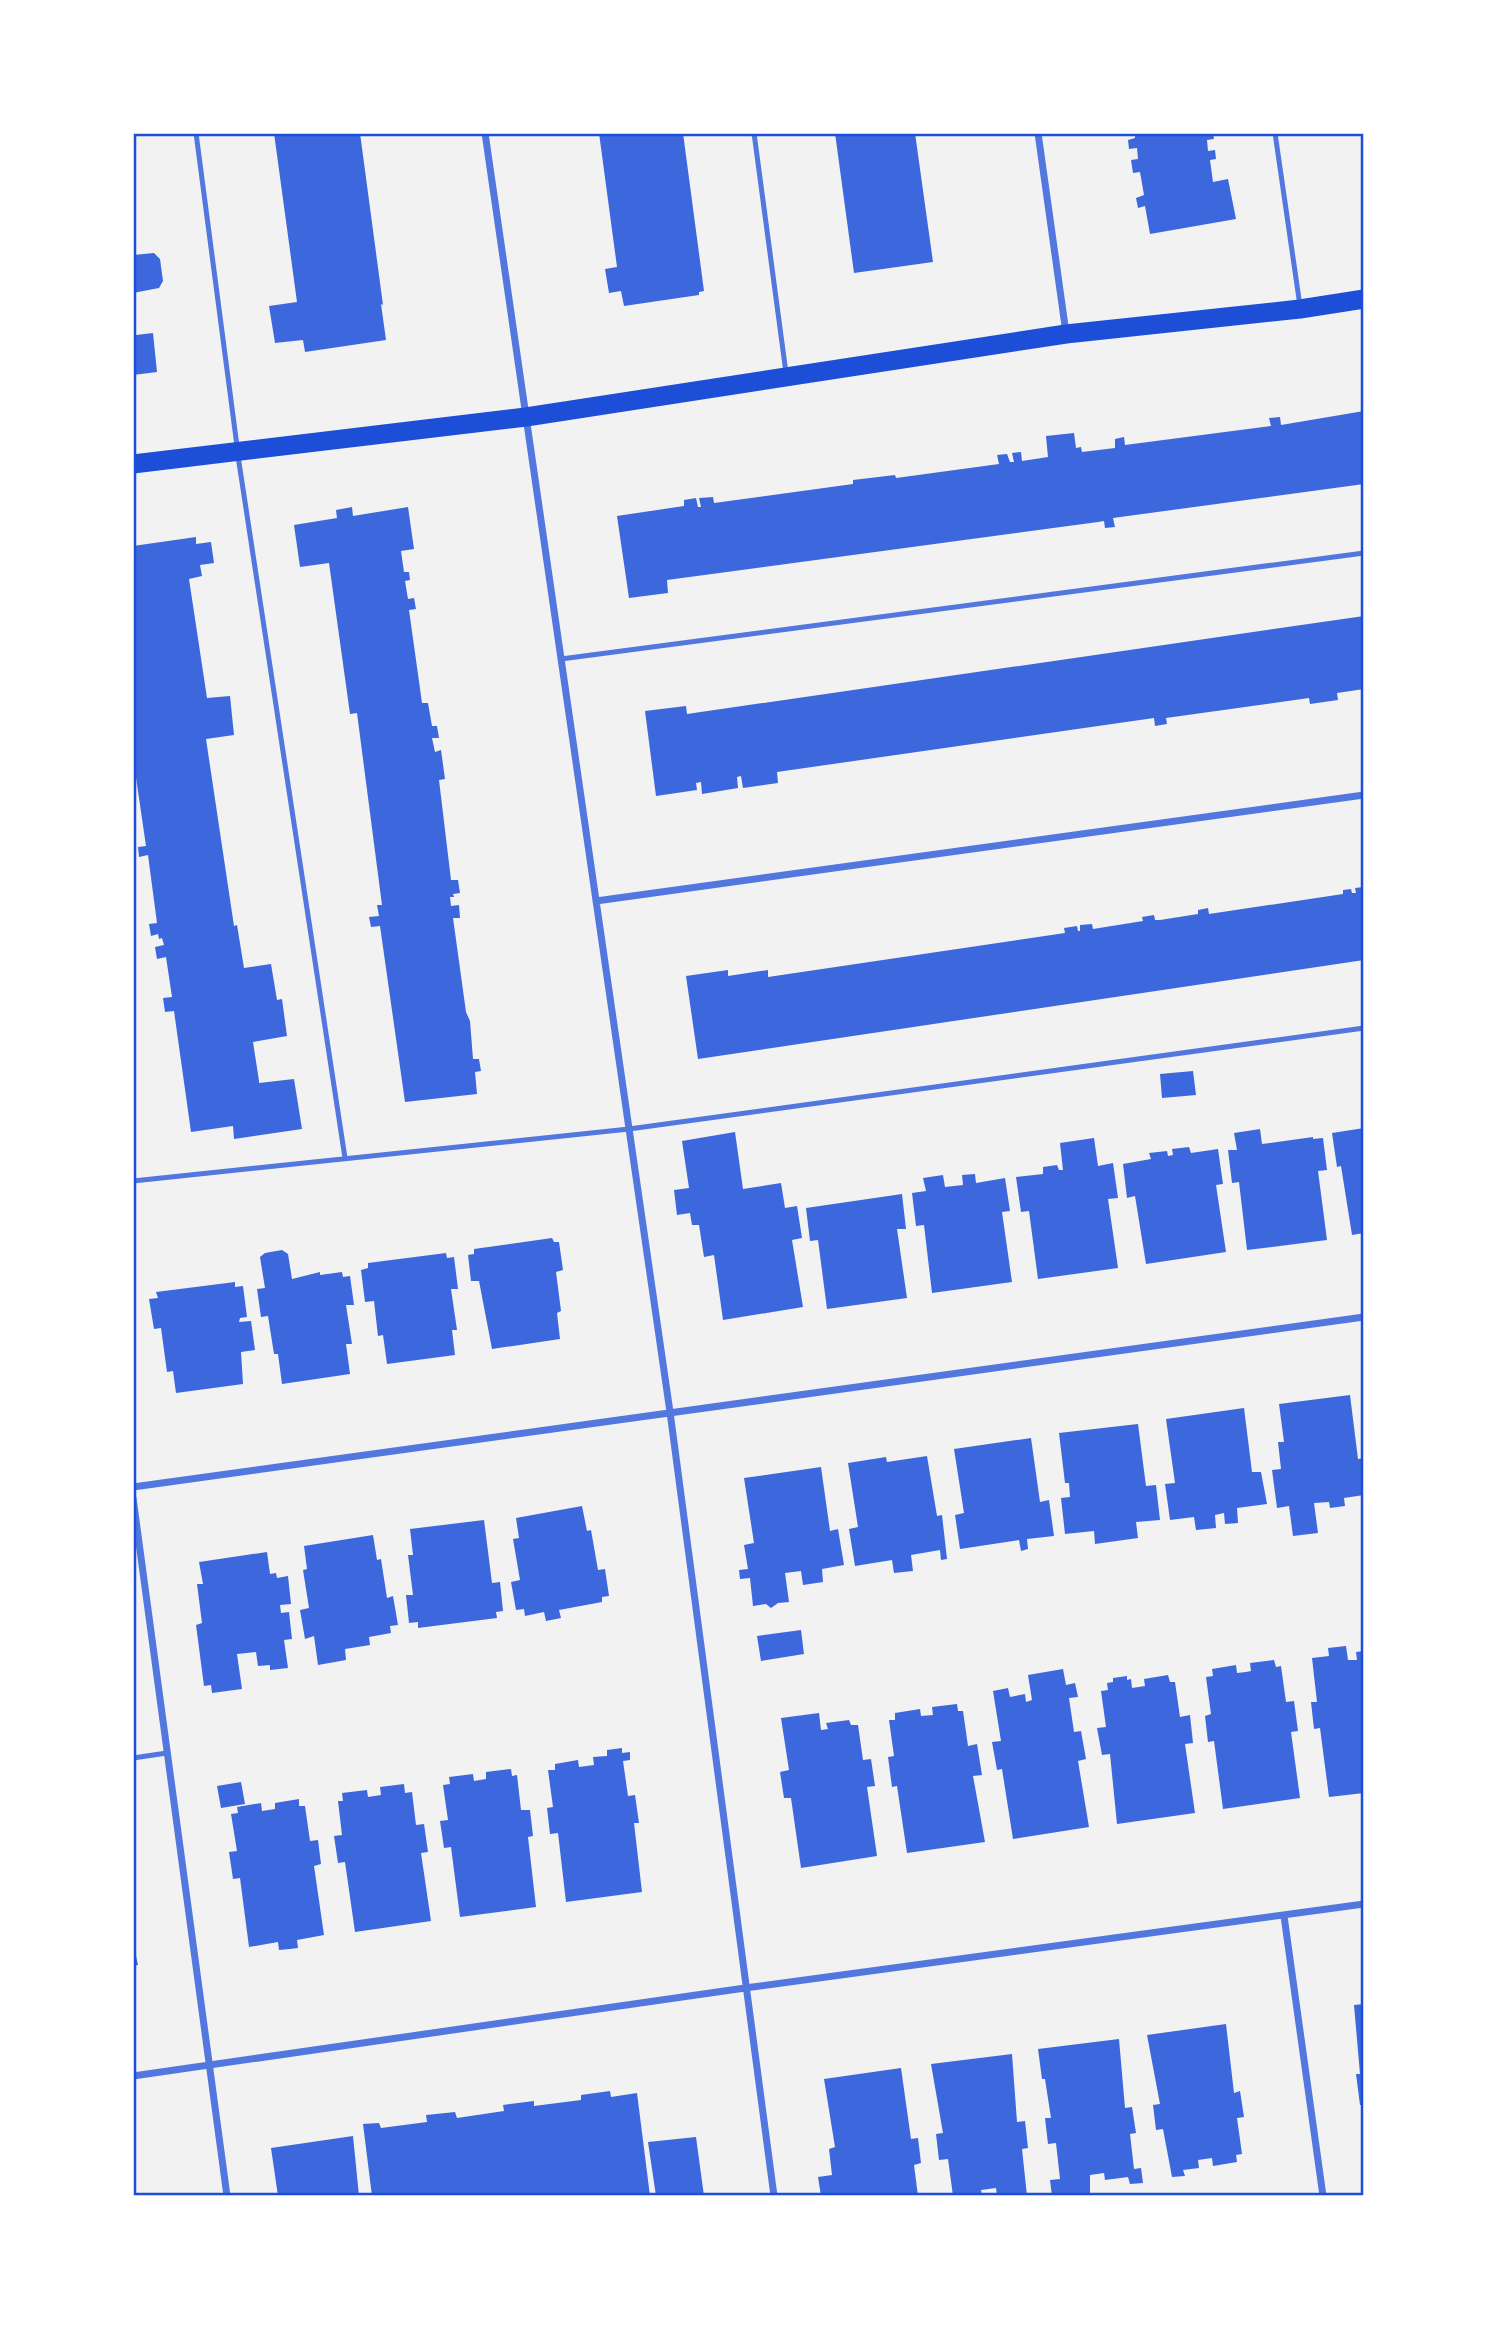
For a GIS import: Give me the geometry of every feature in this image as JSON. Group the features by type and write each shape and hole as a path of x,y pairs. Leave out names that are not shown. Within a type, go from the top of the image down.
{"highway":[{"path":"133,464 526,418 1066,334 1300,309 1364,299"}],"street":[{"path":"485,133 670,1412 774,2196"},
{"path":"1038,133 1066,334"},
{"path":"596,901 1364,795"},
{"path":"133,1487 1364,1317"},
{"path":"133,1498 227,2196"},
{"path":"133,2076 745,1988 1364,1904"},
{"path":"1284,1916 1323,2196"}],"lane":[{"path":"196,133 237,452 345,1158"},
{"path":"754,133 786,376"},
{"path":"1275,133 1300,309"},
{"path":"561,659 1364,553"},
{"path":"133,1181 629,1129 1364,1028"},
{"path":"133,1758 167,1753"}],"building":[{"path":"274,133 360,133 386,340 305,352 303,340 275,343 269,306 297,302"},
{"path":"599,133 683,133 704,291 699,292 699,295 624,306 621,291 609,293 605,269 617,267"},
{"path":"835,133 915,133 933,262 854,273"},
{"path":"1135,133 1213,133 1214,139 1207,140 1208,151 1215,150 1216,159 1210,160 1213,182 1228,179 1236,219 1150,234 1145,206 1138,208 1136,198 1144,195 1140,172 1133,173 1131,160 1138,159 1137,148 1129,149 1128,140 1135,138"},
{"path":"154,253 160,259 163,281 159,288 133,293 133,255"},
{"path":"133,323 136,335 153,333 157,372 133,375"},
{"path":"1364,411 1364,484 1113,518 1115,527 1105,528 1104,521 667,580 668,593 629,598 617,516 684,506 684,500 696,498 698,507 701,507 699,498 713,497 714,503 853,484 853,480 895,475 896,478 999,464 997,455 1007,454 1010,462 1014,462 1012,453 1021,452 1022,461 1048,457 1046,436 1074,433 1076,448 1081,447 1082,452 1115,448 1115,439 1124,437 1125,445 1271,426 1269,418 1280,417 1281,425"},
{"path":"352,507 353,516 408,507 414,549 401,551 404,572 409,572 410,580 405,581 408,599 414,598 416,609 409,610 422,703 428,703 432,726 437,726 439,738 432,738 435,752 441,750 445,779 439,780 451,880 458,880 460,893 450,897 451,906 459,905 460,918 453,918 466,1012 470,1021 473,1059 479,1059 481,1071 475,1072 477,1094 405,1102 380,926 371,927 369,917 379,916 377,905 382,905 357,713 350,714 329,563 300,567 294,525 337,518 336,510"},
{"path":"196,537 196,544 211,542 214,563 200,565 202,576 189,579 207,698 230,696 234,735 206,739 234,926 237,925 244,968 271,964 277,1000 282,999 287,1036 253,1042 259,1083 294,1079 302,1129 234,1139 233,1126 191,1132 174,1011 165,1012 163,998 172,997 166,957 157,959 155,947 164,945 158,934 151,936 149,924 157,923 148,855 139,857 138,847 146,846 133,757 133,742 136,741 133,717 133,546"},
{"path":"1364,616 1364,689 1337,693 1338,700 1310,704 1309,698 1166,718 1167,724 1155,726 1154,718 777,772 778,783 743,788 741,776 737,777 738,788 702,794 701,782 696,783 697,790 656,796 645,711 686,706 687,714"},
{"path":"1364,887 1364,960 698,1059 686,976 728,970 728,976 768,970 768,977 1065,933 1064,928 1077,926 1080,931 1080,925 1092,924 1093,929 1143,921 1142,917 1154,915 1155,920 1160,920 1198,914 1198,910 1208,908 1209,914 1343,894 1343,890 1351,889 1352,893 1356,893 1355,888"},
{"path":"1193,1071 1196,1095 1162,1098 1160,1074"},
{"path":"1364,1128 1364,1233 1352,1235 1341,1166 1337,1167 1332,1133"},
{"path":"1260,1129 1262,1144 1323,1138 1327,1170 1318,1171 1327,1240 1247,1250 1239,1182 1232,1183 1228,1150 1237,1150 1234,1133"},
{"path":"735,1132 743,1189 781,1183 785,1208 797,1206 802,1238 792,1240 803,1307 723,1320 714,1255 704,1257 699,1225 692,1225 690,1213 677,1215 674,1190 689,1188 682,1141"},
{"path":"1094,1138 1098,1166 1113,1163 1118,1198 1108,1199 1118,1268 1038,1279 1029,1211 1021,1212 1016,1177 1043,1174 1043,1167 1057,1165 1059,1170 1063,1170 1060,1143"},
{"path":"1189,1147 1191,1153 1218,1149 1223,1184 1216,1185 1226,1252 1146,1264 1135,1196 1127,1198 1123,1164 1151,1159 1149,1153 1167,1151 1168,1156 1173,1155 1172,1149"},
{"path":"975,1174 976,1183 1005,1178 1010,1211 1002,1212 1012,1282 932,1293 924,1225 916,1226 912,1193 926,1191 923,1178 943,1175 945,1187 963,1185 962,1175"},
{"path":"902,1194 906,1229 897,1229 907,1298 827,1309 818,1240 810,1241 806,1208"},
{"path":"552,1238 554,1242 559,1242 563,1270 556,1272 561,1311 557,1313 560,1339 492,1349 479,1281 471,1281 468,1255 474,1254 474,1249"},
{"path":"282,1250 288,1254 292,1279 320,1272 320,1275 342,1272 343,1277 350,1276 354,1305 346,1305 352,1344 346,1344 350,1374 282,1384 278,1354 274,1354 268,1316 261,1317 257,1289 265,1288 260,1257 265,1253"},
{"path":"446,1253 447,1258 454,1257 458,1289 451,1289 457,1330 452,1330 455,1355 387,1364 383,1335 378,1336 374,1301 365,1302 361,1270 368,1268 368,1263"},
{"path":"235,1282 235,1287 243,1286 247,1317 240,1318 239,1322 251,1321 255,1350 241,1352 243,1384 176,1393 173,1371 167,1372 161,1328 154,1329 149,1299 158,1298 156,1292"},
{"path":"1350,1395 1358,1459 1364,1458 1364,1495 1344,1498 1345,1506 1330,1508 1329,1502 1314,1503 1318,1533 1293,1536 1289,1506 1277,1508 1272,1470 1281,1469 1278,1442 1284,1442 1279,1404"},
{"path":"1244,1408 1252,1472 1261,1472 1267,1504 1237,1508 1238,1523 1225,1524 1224,1513 1215,1515 1216,1528 1196,1530 1194,1517 1170,1520 1165,1484 1175,1483 1166,1419"},
{"path":"1138,1424 1146,1486 1156,1485 1160,1520 1136,1522 1138,1538 1095,1544 1094,1531 1065,1534 1061,1498 1070,1497 1069,1483 1065,1483 1059,1433"},
{"path":"1031,1438 1040,1502 1049,1500 1054,1536 1027,1539 1028,1549 1021,1551 1019,1540 960,1549 955,1515 964,1513 954,1449"},
{"path":"927,1456 937,1516 942,1515 947,1559 941,1560 940,1550 911,1555 913,1571 894,1573 892,1560 855,1566 849,1529 858,1527 848,1463 886,1457 887,1462"},
{"path":"821,1467 830,1531 838,1529 844,1565 822,1569 823,1582 803,1585 801,1571 785,1573 789,1602 778,1603 771,1608 766,1604 753,1606 750,1578 740,1579 739,1570 748,1569 744,1545 754,1543 744,1478"},
{"path":"582,1506 587,1531 591,1530 598,1570 605,1569 609,1596 602,1597 602,1602 559,1610 561,1618 546,1621 544,1612 525,1616 524,1609 516,1610 511,1582 520,1580 513,1539 519,1538 516,1518"},
{"path":"484,1520 492,1583 500,1582 503,1611 496,1612 497,1618 418,1628 418,1622 409,1623 406,1595 413,1595 408,1555 413,1555 410,1529"},
{"path":"373,1535 377,1560 381,1559 387,1598 393,1596 398,1625 390,1626 391,1633 369,1637 370,1645 345,1649 346,1660 318,1665 314,1636 305,1639 300,1610 309,1608 303,1570 307,1569 304,1546"},
{"path":"267,1552 270,1574 276,1573 277,1578 288,1576 291,1604 280,1605 281,1613 289,1612 292,1639 284,1640 288,1668 270,1670 270,1665 258,1666 256,1652 237,1654 242,1689 212,1693 211,1685 204,1686 196,1625 202,1623 197,1584 203,1584 199,1562"},
{"path":"801,1630 804,1654 761,1661 757,1636"},
{"path":"1346,1646 1348,1660 1357,1660 1356,1652 1364,1651 1364,1793 1329,1797 1320,1728 1314,1729 1311,1702 1317,1702 1312,1658 1329,1656 1328,1648"},
{"path":"1274,1660 1276,1667 1281,1666 1286,1702 1294,1701 1298,1731 1291,1732 1300,1798 1223,1809 1214,1741 1208,1742 1205,1716 1211,1714 1206,1677 1213,1676 1212,1669 1236,1665 1237,1673 1246,1672 1251,1671 1250,1663"},
{"path":"1063,1669 1066,1685 1075,1683 1078,1697 1069,1698 1074,1732 1081,1731 1086,1759 1078,1761 1089,1827 1013,1839 1002,1769 997,1770 992,1742 1001,1741 993,1691 1008,1688 1010,1697 1025,1694 1026,1702 1032,1700 1028,1675"},
{"path":"1168,1675 1170,1682 1175,1682 1180,1717 1190,1715 1193,1743 1185,1744 1195,1813 1117,1824 1110,1754 1102,1755 1097,1728 1106,1727 1101,1691 1108,1690 1107,1683 1113,1682 1113,1678 1127,1676 1127,1680 1131,1679 1132,1688 1145,1686 1144,1679"},
{"path":"957,1704 958,1711 963,1711 968,1746 977,1744 982,1775 973,1776 985,1842 907,1853 897,1786 892,1787 888,1757 894,1756 889,1720 895,1720 895,1713 920,1709 921,1716 933,1715 932,1707"},
{"path":"819,1713 821,1730 828,1729 826,1723 849,1720 851,1725 858,1725 863,1760 871,1759 875,1786 867,1787 877,1856 801,1868 791,1798 784,1798 780,1772 789,1770 781,1718"},
{"path":"622,1748 622,1753 630,1752 630,1760 623,1761 628,1796 635,1795 639,1823 634,1823 642,1892 566,1902 558,1833 550,1834 547,1808 553,1807 548,1770 555,1770 555,1764 578,1760 579,1767 594,1765 593,1757 607,1756 607,1750"},
{"path":"511,1769 512,1776 517,1775 521,1810 530,1810 533,1836 528,1837 536,1907 460,1917 451,1847 444,1848 440,1821 448,1820 443,1785 450,1784 449,1777 473,1774 474,1781 486,1779 486,1772"},
{"path":"241,1782 245,1804 221,1808 217,1786"},
{"path":"404,1784 405,1793 412,1792 416,1825 424,1824 428,1852 421,1853 431,1921 355,1932 345,1862 338,1863 334,1836 342,1835 338,1801 343,1801 342,1793 367,1790 368,1797 381,1795 380,1787"},
{"path":"299,1799 299,1806 305,1806 310,1841 318,1840 321,1864 314,1866 324,1935 297,1940 298,1948 279,1950 278,1942 249,1947 240,1878 233,1879 229,1852 237,1851 231,1814 238,1813 237,1807 261,1803 262,1811 275,1809 275,1803"},
{"path":"133,1942 138,1965 133,1966"},
{"path":"1364,2004 1364,2105 1360,2105 1356,2074 1360,2074 1354,2005"},
{"path":"1226,2024 1234,2093 1240,2091 1244,2117 1237,2118 1242,2154 1236,2155 1237,2162 1213,2166 1212,2158 1198,2160 1199,2168 1183,2170 1185,2176 1172,2177 1163,2129 1156,2130 1153,2105 1160,2104 1147,2035"},
{"path":"1119,2039 1125,2108 1132,2107 1136,2133 1130,2134 1134,2169 1141,2168 1143,2183 1130,2184 1128,2177 1105,2180 1104,2173 1090,2175 1090,2195 1052,2196 1050,2180 1060,2179 1056,2143 1048,2144 1045,2118 1051,2118 1038,2049"},
{"path":"1012,2054 1017,2122 1025,2121 1028,2148 1022,2149 1027,2196 997,2196 996,2188 981,2190 982,2196 953,2196 948,2159 939,2160 936,2134 943,2133 931,2064"},
{"path":"901,2068 911,2139 918,2138 921,2163 914,2165 918,2196 821,2196 818,2177 832,2175 829,2149 835,2147 824,2079"},
{"path":"610,2091 611,2097 637,2093 650,2196 372,2196 363,2124 379,2123 381,2128 427,2122 426,2115 455,2112 457,2118 504,2111 503,2105 534,2101 534,2106 581,2100 581,2095"},
{"path":"353,2136 359,2196 278,2196 271,2148"},
{"path":"696,2137 704,2196 656,2196 648,2142"}]}
